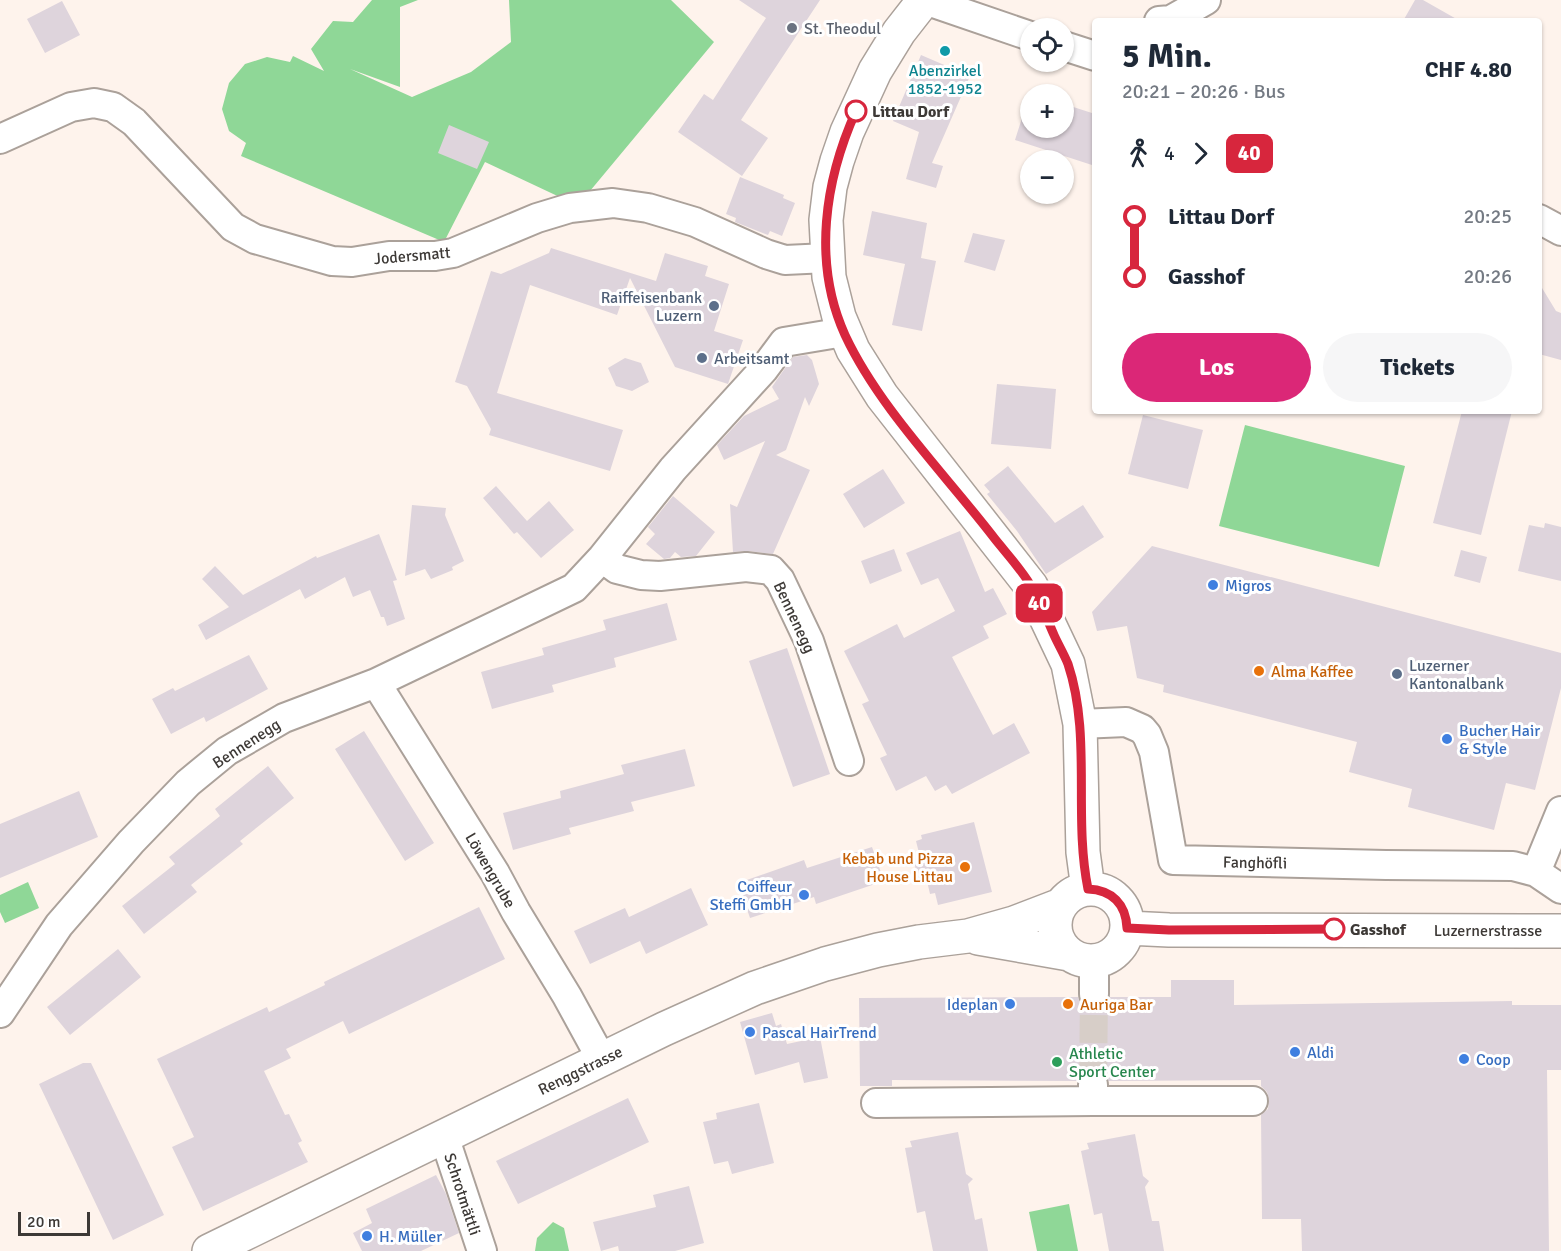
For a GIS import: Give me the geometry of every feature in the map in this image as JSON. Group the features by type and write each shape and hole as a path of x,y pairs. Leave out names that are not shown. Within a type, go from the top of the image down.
{"main road":[{"path":"925,0 890,46 875,71 847,132 837,161 827,204 827,258 833,296 844,332 882,396 1031,586 1068,664 1080,724 1083,852 1075,897 1055,919 1055,931 1061,945 1082,957 1104,958 1121,945 1127,928 1125,914 1120,903 1101,890 1075,897"},
{"name":"Renggstrasse","path":"209,1251 701,1012 756,988 878,950 968,936 1014,923 1075,897"},
{"name":"Luzernerstrasse","path":"1127,928 1561,931"},
{"name":"Renggstrasse","path":"968,936 1082,957"}],"street":[{"path":"925,0 1020,33"},
{"path":"1173,18 1206,0"},
{"path":"1074,49 1092,55"},
{"name":"Jodersmatt","path":"0,139 71,107 94,103 113,107 134,122 233,226 255,239 332,261 352,262 389,256 435,256 453,253 537,218 570,208 613,203 648,208 695,222 766,254 785,260 827,258"},
{"path":"1542,221 1561,231"},
{"name":"Bennenegg","path":"0,1013 59,925 131,843 188,783 228,751 262,729 284,718 376,683 574,588 602,558 673,469 764,369 784,342 844,332"},
{"name":"Bennenegg","path":"602,558 617,570 642,575 660,576 746,567 771,570 780,580 809,641 849,761"},
{"name":"Löwengrube","path":"376,683 495,873 602,1060"},
{"name":"Fanghöfli","path":"1080,724 1126,722 1142,729 1148,735 1154,752 1173,860 1513,866 1536,872 1561,888"},
{"path":"1536,872 1561,812"},
{"path":"1082,957 1094,994"},
{"path":"876,1103 1093,1093 1253,1101"},
{"name":"Schrotmättli","path":"444,1136 482,1251"}],"green space":[{"path":"372,0 418,0 400,7 400,87 350,69 412,97 471,72 511,42 509,0 671,0 714,42 590,191 566,200 485,162 444,242 241,156 246,143 229,131 222,109 229,83 245,64 267,57 290,62 293,56 324,71 311,49 333,21 353,22"},
{"path":"1245,425 1405,466 1379,567 1219,526"},
{"path":"28,882 39,908 5,923 0,912 0,895"},
{"path":"1069,1204 1078,1251 1037,1251 1029,1212"},
{"path":"553,1222 564,1228 569,1251 535,1251 537,1238"}],"building":[{"path":"739,0 820,0 741,120 768,138 742,176 678,132 704,94 713,100 766,18"},
{"path":"1415,0 1423,0 1455,18 1405,18"},
{"path":"62,1 80,35 45,53 27,19"},
{"path":"921,55 970,76 932,163 943,166 936,188 906,179 919,132 893,121"},
{"path":"1074,107 1092,113 1092,165 1074,159 1074,150 1046,150 1015,140 1020,124 1020,138 1074,138"},
{"path":"449,125 489,142 477,169 438,153"},
{"path":"740,177 784,195 783,198 795,203 782,236 770,231 768,235 735,222 736,218 726,214"},
{"path":"872,211 927,223 921,258 936,261 922,331 892,325 905,264 863,255"},
{"path":"973,233 1005,240 995,271 964,262"},
{"path":"551,248 656,281 665,253 708,266 705,276 729,284 714,331 743,340 728,384 675,367 630,278 617,315 530,285 497,393 623,430 610,471 489,435 491,429 467,386 455,382 491,271 501,274 549,253"},
{"path":"1542,288 1556,311 1561,313 1561,360 1542,355"},
{"path":"807,355 812,360 819,384 809,406 805,397 786,450 776,455 810,470 773,554 733,552 730,504 737,507 765,441 724,460 717,445 744,416 779,399 772,387 793,357"},
{"path":"625,358 641,363 649,382 632,391 616,386 608,368"},
{"path":"997,384 1056,389 1051,449 991,444"},
{"path":"1461,414 1511,414 1481,535 1433,523"},
{"path":"1143,415 1203,430 1188,489 1128,474"},
{"path":"1008,466 1055,523 1083,505 1104,537 1046,574 1017,531 987,494 990,492 984,485"},
{"path":"883,469 905,503 864,528 843,494"},
{"path":"496,486 527,521 549,501 574,530 541,558 517,532 514,534 483,498"},
{"path":"673,496 715,532 696,556 681,557 675,552 670,558 664,559 646,544 655,534 648,527"},
{"path":"412,505 446,508 445,515 464,561 452,567 453,570 431,579 425,569 405,576"},
{"path":"1545,523 1561,527 1561,581 1518,571 1529,525 1544,528"},
{"path":"960,531 985,592 993,588 1007,614 983,626 989,638 952,657 993,735 1014,723 1030,753 952,794 946,785 935,791 926,776 896,791 880,758 887,755 862,704 869,701 844,651 897,624 904,638 955,611 938,578 921,585 906,553"},
{"path":"379,534 397,580 393,581 405,619 387,626 370,590 353,597 345,577 305,599 300,589 206,640 198,625 229,607 202,579 215,566 243,595 316,556 317,558"},
{"path":"1152,546 1561,653 1561,688 1535,790 1506,783 1494,830 1408,807 1412,789 1349,772 1357,742 1163,692 1164,685 1137,678 1127,626 1097,631 1092,612"},
{"path":"894,549 902,571 870,584 861,561"},
{"path":"1461,550 1487,557 1480,583 1454,576"},
{"path":"667,603 677,640 614,658 616,667 552,685 554,692 492,709 481,672 544,655 542,648 606,630 603,620"},
{"path":"787,648 830,774 793,787 749,661"},
{"path":"249,655 268,689 206,722 204,717 171,734 152,699 173,688 175,691"},
{"path":"364,731 434,843 405,861 335,749"},
{"path":"685,749 695,786 631,802 634,811 569,828 571,834 513,850 503,813 561,798 560,791 624,774 621,765"},
{"path":"268,766 294,798 240,841 243,844 191,885 197,892 144,934 122,906 175,864 169,857 220,816 215,809"},
{"path":"79,791 98,837 0,878 0,824"},
{"path":"974,822 992,892 938,905 935,893 930,894 927,881 919,883 914,862 921,861 916,841 922,839 921,835"},
{"path":"872,847 884,881 816,904 814,897 750,918 738,883 804,860 807,868"},
{"path":"691,888 708,925 646,954 640,941 590,964 574,931 625,908 629,917"},
{"path":"479,907 505,959 349,1034 343,1021 286,1049 291,1058 264,1071 285,1115 289,1114 302,1141 298,1143 308,1162 203,1211 172,1147 194,1137 157,1059 267,1007 269,1012 325,985 324,982"},
{"path":"118,949 141,977 70,1035 47,1007"},
{"path":"1171,980 1234,980 1234,1005 1512,1001 1512,1005 1561,1005 1561,1070 1547,1070 1549,1251 1302,1251 1301,1219 1262,1219 1261,1115 1268,1109 1269,1100 1267,1092 1261,1086 1261,1080 1108,1081 1102,1071 1092,1069 1084,1071 1078,1081 892,1080 892,1086 860,1086 859,998 1078,997 1085,1008 1095,1010 1103,1008 1110,997 1171,997"},
{"path":"772,1013 776,1026 781,1024 787,1044 820,1037 828,1078 804,1083 799,1062 755,1075 740,1022"},
{"path":"83,1063 91,1063 164,1215 113,1240 39,1084"},
{"path":"628,1098 649,1142 518,1204 496,1161"},
{"path":"759,1103 774,1163 732,1174 728,1161 714,1164 703,1122 717,1119 716,1113"},
{"path":"958,1132 966,1174 973,1179 968,1184 975,1220 982,1218 988,1251 933,1251 925,1211 917,1213 905,1148 912,1147 910,1141"},
{"path":"1135,1134 1143,1176 1149,1181 1145,1187 1152,1221 1159,1221 1164,1251 1109,1251 1102,1213 1094,1215 1081,1151 1089,1149 1087,1143"},
{"path":"436,1175 446,1194 459,1233 421,1251 362,1251 353,1233 372,1223 366,1209"},
{"path":"689,1186 704,1243 675,1251 619,1251 618,1246 601,1251 593,1222 656,1207 653,1195"}],"tunnel":[{"path":"1093,1085 1094,994"}],"bus line":[{"name":"40","path":"856,111 837,161 827,204 826,239 829,277 839,317 853,350 882,396 1031,586 1068,664 1080,724 1083,852 1088,889 1101,890 1120,903 1127,921 1127,928 1334,929"}],"place":[{"name":"St. Theodul","path":"792,28"},
{"name":"Abenzirkel 1852-1952","path":"945,51"},
{"name":"Littau Dorf","path":"856,111"},
{"name":"Raiffeisenbank Luzern","path":"714,306"},
{"name":"Arbeitsamt","path":"702,358"},
{"name":"Migros","path":"1213,585"},
{"name":"Alma Kaffee","path":"1259,671"},
{"name":"Luzerner Kantonalbank","path":"1397,674"},
{"name":"Bucher Hair & Style","path":"1447,739"},
{"name":"Kebab und Pizza House Littau","path":"965,867"},
{"name":"Coiffeur Steffi GmbH","path":"804,895"},
{"name":"Gasshof","path":"1334,929"},
{"name":"Ideplan","path":"1010,1004"},
{"name":"Auriga Bar","path":"1068,1004"},
{"name":"Pascal HairTrend","path":"750,1032"},
{"name":"Aldi","path":"1295,1052"},
{"name":"Coop","path":"1464,1059"},
{"name":"Athletic Sport Center","path":"1057,1062"},
{"name":"H. Müller","path":"367,1236"}]}
